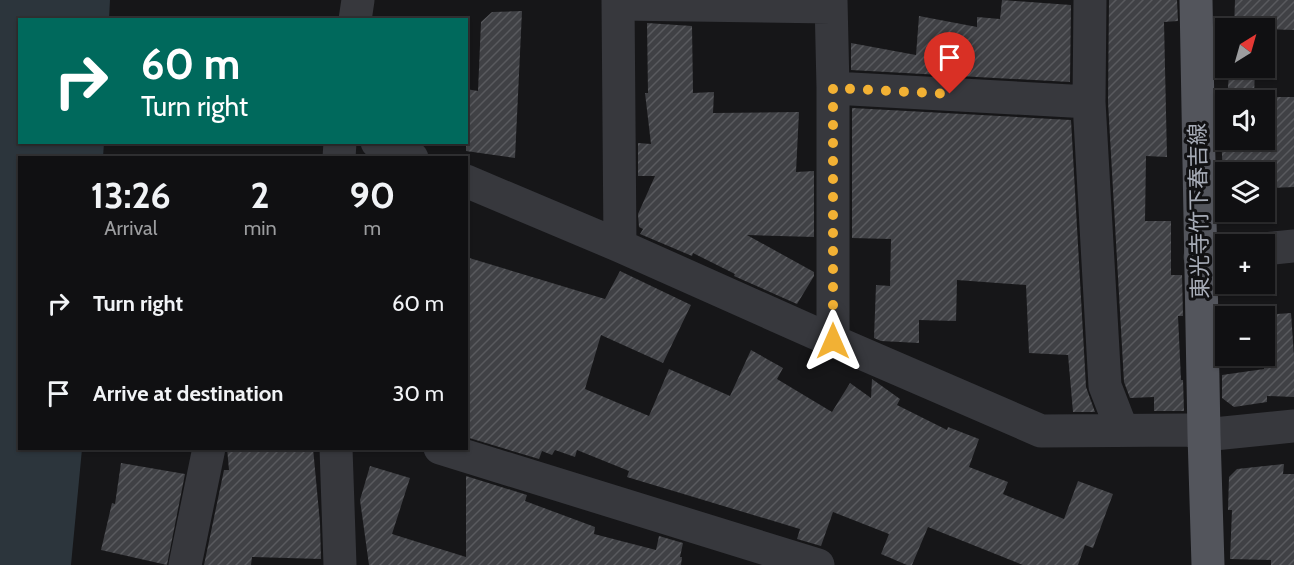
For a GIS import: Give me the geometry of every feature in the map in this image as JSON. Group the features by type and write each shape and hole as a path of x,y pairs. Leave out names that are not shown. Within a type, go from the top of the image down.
{"main road":[{"name":"東光寺竹下春吉線","path":"1196,0 1213,256 1204,435 1208,565"}],"street":[{"path":"355,18 358,0"},
{"path":"1090,0 1089,102 1105,386 1122,430"},
{"path":"620,246 618,2 831,3 833,341"},
{"path":"833,88 1089,102"},
{"path":"381,144 408,156"},
{"path":"468,182 1041,431 1189,430 1204,435 1294,426"},
{"path":"1275,248 1294,246"},
{"path":"185,565 209,450"},
{"path":"336,450 340,565"},
{"path":"446,450 818,565"}],"shaded area":[{"path":"0,0 110,0 109,18 18,18 18,144 104,144 103,156 18,156 18,450 82,450 71,565 0,565"}],"building":[{"path":"1002,0 1071,5 1070,82 851,70 851,43 916,55 919,16 977,27 977,17 1000,19"},
{"path":"1109,0 1177,0 1178,21 1164,22 1167,157 1146,156 1145,221 1171,221 1171,275 1182,275 1183,316 1178,316 1184,411 1154,411 1154,397 1130,398 1124,382 1108,102"},
{"path":"1235,0 1294,0 1294,30 1275,29 1275,18 1234,18"},
{"path":"522,11 515,158 466,151 468,89 478,91 481,22 492,12"},
{"path":"647,23 692,26 693,93 714,92 713,113 799,112 796,172 814,171 814,237 747,235 814,272 814,276 797,304 734,276 735,274 693,253 692,256 640,234 643,229 639,227 638,214 655,176 638,176 638,143 651,144 645,93 648,93"},
{"path":"1229,78 1255,78 1254,90 1228,90"},
{"path":"1275,97 1294,97 1294,187 1275,188 1275,162 1222,162 1222,150 1275,150"},
{"path":"852,108 1071,120 1086,387 1095,412 1073,412 1068,355 1029,353 1026,285 957,280 956,321 919,320 919,343 881,341 874,338 876,285 890,286 891,239 852,238"},
{"path":"1275,215 1276,222 1220,224 1220,222 1275,222"},
{"path":"468,258 605,299 620,271 691,305 663,363 601,335 585,389 649,416 669,369 730,396 751,350 783,368 777,379 832,412 850,383 871,398 872,379 900,399 897,405 947,430 948,427 979,439 969,467 1008,482 1003,494 1064,519 1078,481 1113,494 1093,548 1085,545 1078,565 1023,565 928,527 912,565 907,565 881,554 889,534 833,512 821,546 797,539 800,529 627,477 629,471 577,450 575,457 555,450 552,455 542,451 539,459 468,438"},
{"path":"1291,313 1294,397 1267,396 1267,402 1234,407 1222,398 1222,375 1264,369 1264,366 1275,366 1275,314"},
{"path":"227,450 313,450 321,559 252,557 251,565 204,565 224,470 229,470"},
{"path":"121,463 185,474 167,565 101,550 112,503 115,504"},
{"path":"1284,464 1283,474 1294,474 1294,565 1271,565 1271,560 1230,559 1232,510 1228,510 1229,477 1237,469"},
{"path":"370,466 410,478 392,534 466,557 466,476 527,495 525,501 595,527 594,534 656,550 659,536 683,543 681,565 369,565 360,500"}],"route":[{"path":"833,341 833,88 950,94"}]}
